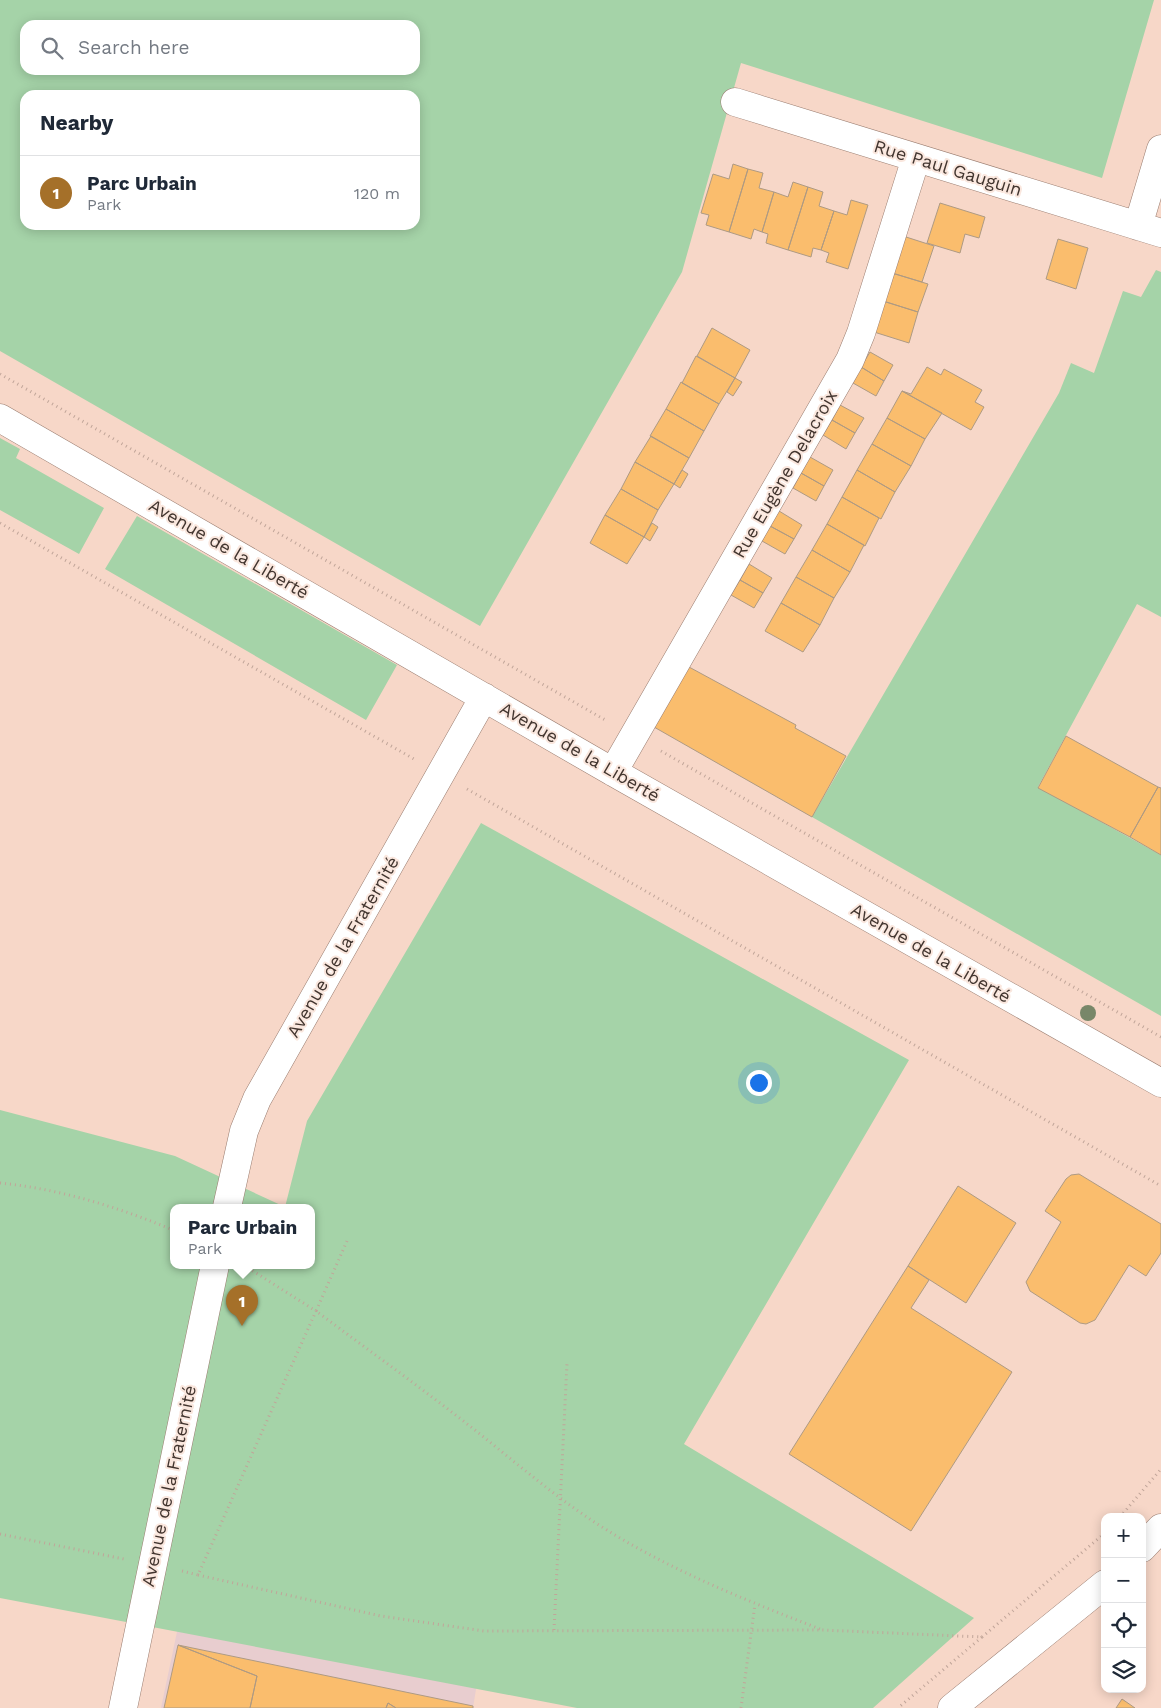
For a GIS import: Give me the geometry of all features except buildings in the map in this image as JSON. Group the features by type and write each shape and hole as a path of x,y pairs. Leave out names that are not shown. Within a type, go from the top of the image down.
{"street":[{"name":"Rue Paul Gauguin","path":"735,102 1149,230"},
{"path":"1149,230 1161,149"},
{"name":"Rue Eugène Delacroix","path":"613,772 853,354 916,158"},
{"name":"Avenue de la Liberté","path":"0,418 613,772 1161,1083"},
{"name":"Avenue de la Fraternité","path":"228,1204 244,1131 257,1099 484,697"},
{"name":"Avenue de la Fraternité","path":"123,1708 214,1269"},
{"path":"1146,1544 1161,1528"},
{"path":"952,1708 1101,1587"}],"path":[{"path":"0,374 1161,1037"},
{"path":"0,523 1161,1186"},
{"path":"0,1183 42,1190 113,1206 170,1229"},
{"path":"198,1574 347,1241"},
{"path":"249,1269 316,1311 450,1410 560,1500 640,1550 725,1593 823,1630"},
{"path":"554,1630 567,1363"},
{"path":"1123,1513 1161,1469"},
{"path":"0,1534 198,1574 420,1624 484,1631 823,1630 982,1637"},
{"path":"898,1708 1101,1535"},
{"path":"741,1708 753,1631 755,1604"}],"shaded area":[{"path":"178,1627 477,1683 473,1708 161,1708"}],"green space":[{"path":"0,0 1154,0 1102,178 741,63 682,272 480,626 0,351"},
{"path":"1156,270 1161,272 1161,617 1137,604 1038,787 1161,855 1161,1016 812,817 1059,393 1071,363 1094,373 1123,291 1141,297"},
{"path":"0,438 20,449 16,458 104,508 79,554 0,510"},
{"path":"137,516 397,665 366,720 105,569"},
{"path":"481,823 909,1060 684,1444 974,1618 873,1708 577,1708 0,1598 0,1110 175,1156 279,1204 170,1204 170,1269 315,1269 315,1204 286,1204 307,1121"}],"place":[{"name":"Parc Urbain","path":"242,1326"}]}
